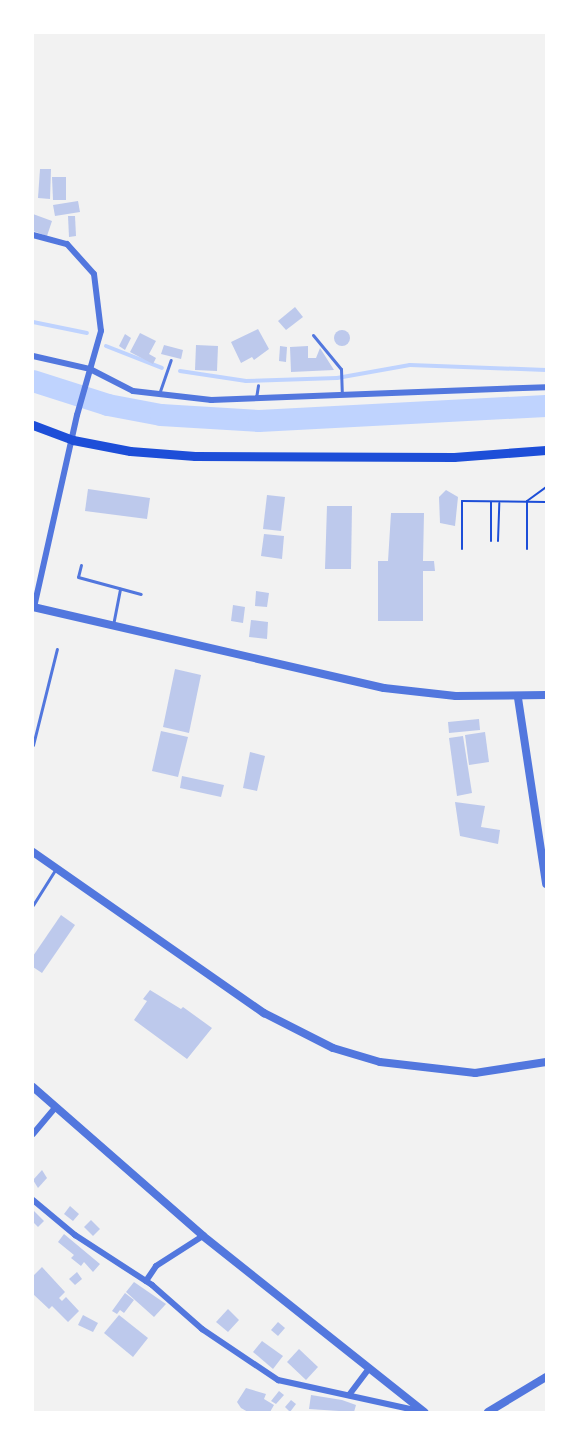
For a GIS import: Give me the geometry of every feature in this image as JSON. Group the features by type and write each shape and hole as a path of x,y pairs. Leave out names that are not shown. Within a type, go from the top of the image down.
{"main road":[{"path":"33,425 73,440 130,451 195,456 454,457 546,450"}],"street":[{"path":"33,235 67,244 94,273 101,331 77,415 33,607 384,688 456,696 518,698 546,695"},
{"path":"33,356 90,369 133,391 159,396 255,400 546,387"},
{"path":"518,698 546,884"},
{"path":"33,852 264,1013 333,1048 380,1062 475,1073 546,1062"},
{"path":"33,1088 203,1236 424,1412"},
{"path":"33,1134 55,1108"},
{"path":"33,1200 75,1235 146,1281 202,1329 278,1380 297,1387 349,1395 388,1407 424,1412"},
{"path":"146,1281 156,1266 203,1236"},
{"path":"349,1395 369,1368"},
{"path":"488,1412 546,1377"}],"lane":[{"path":"313,335 341,369 342,396"},
{"path":"159,396 171,360"},
{"path":"255,400 258,385"},
{"path":"81,564 78,577 141,594"},
{"path":"113,626 120,589"},
{"path":"33,745 57,649"},
{"path":"33,905 56,869"}],"path":[{"path":"527,501 546,487"},
{"path":"462,549 462,501 499,503 546,501"},
{"path":"527,501 527,549"},
{"path":"491,502 491,541"},
{"path":"498,542 499,503"}],"building":[{"path":"40,169 51,169 50,199 38,198"},
{"path":"52,177 66,177 66,200 53,200"},
{"path":"78,201 80,212 55,216 53,205"},
{"path":"33,214 52,221 47,236 33,231"},
{"path":"68,216 75,216 76,236 69,237"},
{"path":"295,307 303,317 286,330 278,321"},
{"path":"258,329 269,349 254,360 252,357 241,363 231,342"},
{"path":"339,330 345,330 350,338 348,344 339,346 334,341 334,335"},
{"path":"140,333 156,341 149,354 156,358 153,364 130,352"},
{"path":"125,334 131,338 125,350 119,346"},
{"path":"164,345 183,350 181,359 161,354"},
{"path":"196,345 218,346 217,371 195,370"},
{"path":"280,346 287,347 286,362 279,361"},
{"path":"308,346 308,358 316,358 320,348 334,370 291,372 290,347"},
{"path":"88,489 150,498 147,519 85,511"},
{"path":"446,490 458,497 455,526 440,523 439,497"},
{"path":"267,495 285,497 281,531 263,529"},
{"path":"327,506 352,506 351,569 325,569"},
{"path":"391,513 424,513 423,561 434,561 435,571 423,571 423,621 378,621 378,561 388,561"},
{"path":"264,534 284,536 282,559 261,556"},
{"path":"256,591 269,593 267,607 255,606"},
{"path":"233,605 245,607 243,623 231,621"},
{"path":"251,620 268,622 267,639 249,637"},
{"path":"175,669 201,675 189,733 163,727"},
{"path":"479,719 480,730 449,733 448,722"},
{"path":"161,731 188,737 178,777 152,771"},
{"path":"485,732 489,762 469,765 465,735"},
{"path":"463,736 472,793 457,796 449,738"},
{"path":"250,752 265,756 257,791 243,788"},
{"path":"182,776 224,785 221,797 180,788"},
{"path":"455,802 485,806 481,827 500,830 498,844 460,836"},
{"path":"61,915 75,925 42,973 33,967 33,956"},
{"path":"150,990 181,1009 183,1007 212,1028 187,1059 134,1020 147,1001 143,999"},
{"path":"42,1170 47,1178 38,1188 33,1180"},
{"path":"70,1206 79,1214 73,1221 64,1214"},
{"path":"33,1210 44,1221 38,1227 33,1222"},
{"path":"91,1220 100,1229 93,1236 84,1227"},
{"path":"64,1234 100,1264 93,1272 84,1262 81,1266 71,1258 74,1255 58,1242"},
{"path":"42,1267 65,1292 59,1298 62,1301 66,1297 79,1311 68,1322 52,1306 49,1309 33,1294 33,1276"},
{"path":"77,1272 82,1279 75,1285 69,1279"},
{"path":"134,1282 166,1304 154,1317 126,1292"},
{"path":"125,1293 134,1300 124,1313 120,1310 117,1314 112,1311"},
{"path":"228,1309 239,1320 228,1332 216,1322"},
{"path":"83,1315 98,1323 93,1332 78,1325"},
{"path":"119,1315 148,1338 133,1357 104,1333"},
{"path":"278,1322 285,1328 278,1336 271,1330"},
{"path":"262,1341 283,1356 273,1369 253,1352"},
{"path":"299,1349 318,1367 306,1380 287,1362"},
{"path":"246,1388 266,1394 264,1399 274,1405 270,1412 248,1412 241,1408 237,1402"},
{"path":"279,1391 284,1395 276,1404 271,1401"},
{"path":"311,1395 342,1400 356,1405 354,1412 309,1409"},
{"path":"291,1400 296,1404 290,1412 285,1407"}],"waterway":[{"path":"33,322 87,333"},
{"path":"106,346 162,368"},
{"path":"180,371 246,381 337,378 410,365 546,370"},
{"path":"33,381 108,405 161,415 259,421 546,406"}]}
